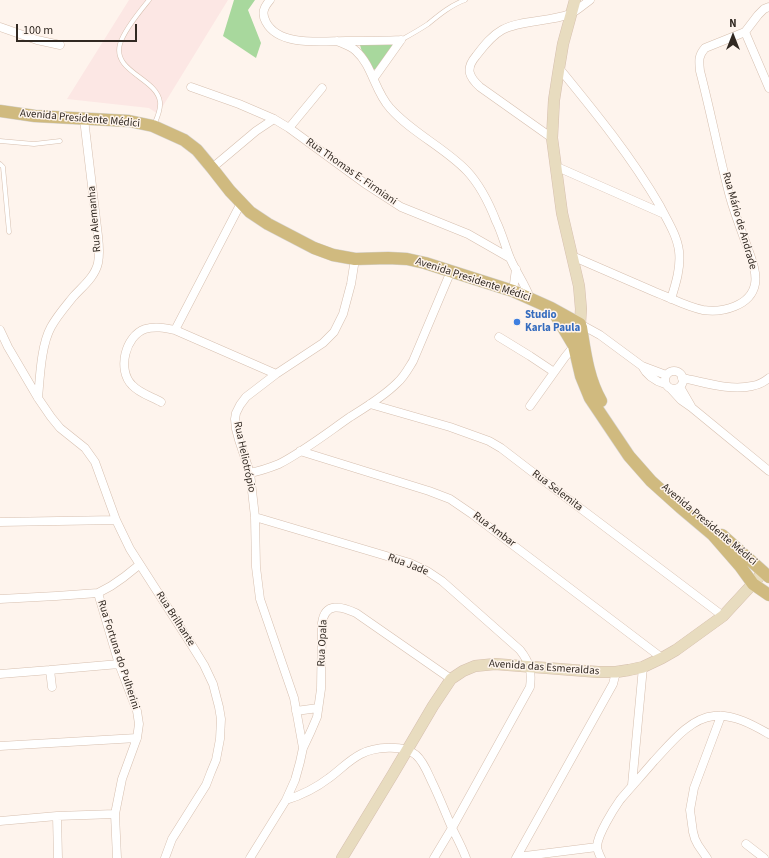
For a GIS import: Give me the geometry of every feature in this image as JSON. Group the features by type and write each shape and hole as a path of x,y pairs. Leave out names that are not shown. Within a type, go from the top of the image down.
{"main road":[{"path":"575,0 563,44 554,106 552,138 562,213 581,298 580,324"},
{"name":"Avenida Presidente Médici","path":"0,111 35,116 128,121 153,126 184,140 197,150 241,204 250,212 268,224 314,248 332,255 355,259 407,259 425,263 530,298 580,324"},
{"path":"551,308 574,346"},
{"name":"Avenida Presidente Médici","path":"580,324 574,346 581,376 590,398 629,456 664,494 713,535 736,561 753,584 769,595"},
{"name":"Avenida Presidente Médici","path":"580,324 589,370 598,395 621,434 638,457 655,479 669,493 690,509 769,577"},
{"name":"Avenida das Esmeraldas","path":"342,858 433,706 451,679 474,666 484,664 530,666 598,672 616,672 643,666 676,650 723,616 759,576 760,571 758,567"},
{"path":"753,584 769,590"}],"street":[{"path":"270,0 263,11 263,17 266,23 281,36 290,39 305,41 401,40"},
{"path":"552,138 480,87 471,77 469,70 470,64 488,42 500,31 515,25 554,19 572,14 590,0"},
{"path":"769,7 764,9 758,15 745,32 766,71 769,88"},
{"path":"0,27 37,40 60,45"},
{"name":"Rua Mário de Andrade","path":"572,256 692,307 717,311 738,306 746,300 755,285 755,275 731,199 700,71 699,60 701,53 705,48 745,32"},
{"path":"374,78 401,40"},
{"path":"337,41 349,46 362,58 374,78 381,96 389,107 405,123 447,154 466,171 476,183 496,221 510,258 527,288 530,298"},
{"path":"559,68 623,149 650,190 676,238 679,251 679,264 672,299"},
{"name":"Rua Thomas E. Firmiani","path":"191,87 239,104 274,119 289,128 367,185 401,207 468,234 510,258"},
{"path":"289,128 322,88"},
{"name":"Rua Alemanha","path":"38,398 45,342 50,328 59,314 93,275 98,263 100,248 84,118"},
{"path":"212,168 256,131 274,119"},
{"path":"556,166 664,214"},
{"path":"175,330 241,204"},
{"name":"Rua Heliotrópio","path":"303,748 294,698 260,599 256,566 255,518 250,473 236,429 235,419 240,405 246,397 276,374 323,343 334,332 343,314 351,284 355,259"},
{"path":"513,292 516,269"},
{"path":"250,473 279,464 370,404 398,383 413,361 451,271"},
{"path":"580,324 600,335 642,366 666,375"},
{"path":"161,402 140,391 131,384 124,366 125,353 129,344 136,334 144,329 163,327 175,330 276,374"},
{"name":"Rua Brilhante","path":"0,330 8,347 51,417 60,428 85,448 91,455 99,470 116,520 130,549 204,666 217,699 220,719 218,750 211,772 206,785 172,839 165,858"},
{"path":"499,337 554,372"},
{"path":"530,406 574,346"},
{"path":"642,366 644,371 653,379 658,382 668,387 674,390 680,387 683,381 680,373 674,371 666,375 664,381 668,387 681,400 769,471"},
{"path":"682,378 720,386 741,387 752,386 768,380"},
{"path":"680,387 691,407"},
{"name":"Rua Selemita","path":"370,404 434,422 476,436 501,448 723,616"},
{"name":"Rua Ambar","path":"300,451 429,491 450,499 662,658"},
{"name":"Rua Jade","path":"255,518 410,563 427,570 442,581 520,650 530,666"},
{"path":"0,522 116,520"},
{"path":"0,599 98,593 118,582 139,565"},
{"name":"Rua Fortuna do Pulherini","path":"98,593 119,664 138,716 139,729 122,779 115,814 117,858"},
{"name":"Rua Opala","path":"303,748 311,731 318,708 321,689 322,623 325,613 328,610 334,608 347,609 363,617 451,679"},
{"path":"0,674 119,664"},
{"path":"434,858 530,687 530,666"},
{"path":"632,785 643,666"},
{"path":"50,670 52,687"},
{"path":"517,857 613,684 616,672"},
{"path":"296,711 318,708"},
{"path":"707,858 695,839 690,810 694,788 721,716"},
{"path":"601,858 597,847 600,836 613,810 632,785 687,728 700,719 721,716 746,722 769,734"},
{"path":"0,746 137,738"},
{"path":"250,858 286,800 295,780 303,748"},
{"path":"286,800 300,796 317,786 361,753 378,748 398,748 408,750 415,754 427,770 466,858"},
{"path":"0,821 58,816 115,814"},
{"path":"58,816 58,858"},
{"path":"746,844 764,858"},
{"path":"517,857 597,847"}],"lane":[{"path":"149,0 125,33 120,43 119,51 120,58 123,62 150,86 159,98 159,112 153,126"},
{"path":"401,40 418,31 443,12 464,0"},
{"path":"0,141 34,144 60,141"},
{"path":"0,164 3,167 9,232"}],"shaded area":[{"path":"129,0 228,0 158,114 149,108 67,99"}],"green space":[{"path":"234,0 255,0 248,10 261,43 256,58 223,36"},
{"path":"394,44 378,70 372,69 362,52 360,45"}],"place":[{"name":"Studio Karla Paula","path":"517,322"}]}
